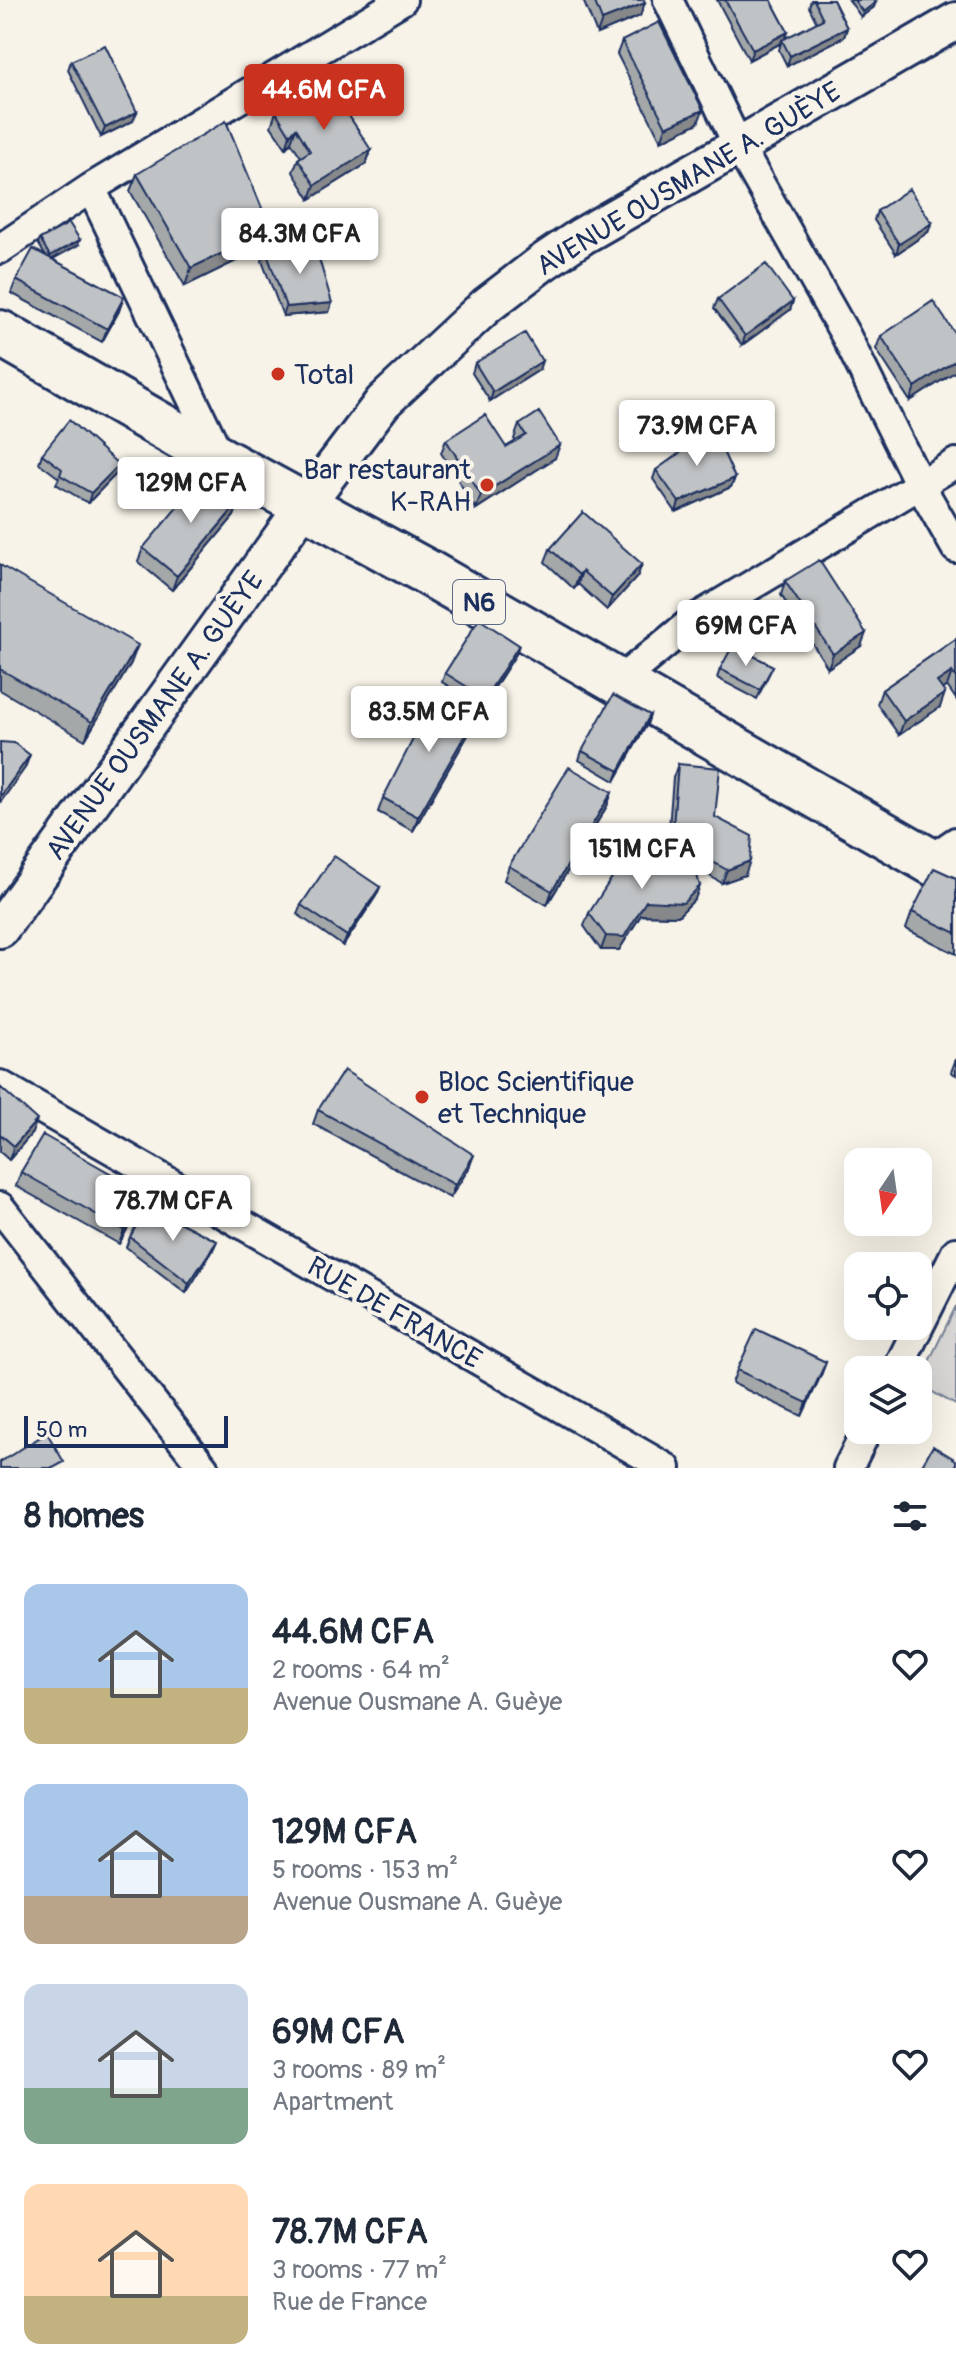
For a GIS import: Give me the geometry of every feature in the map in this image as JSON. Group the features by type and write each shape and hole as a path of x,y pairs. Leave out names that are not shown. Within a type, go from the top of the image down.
{"main road":[{"name":"N6","path":"0,333 221,460 425,571 617,683 947,860"}],"street":[{"path":"0,249 91,188 402,0"},
{"path":"668,0 738,145 846,336 920,485 956,548"},
{"name":"AVENUE OUSMANE A. GUÈYE","path":"0,929 305,505 383,402 486,306 582,236 956,21"},
{"path":"91,188 221,460"},
{"path":"617,683 695,619 956,463"},
{"name":"RUE DE FRANCE","path":"0,1085 666,1468"},
{"path":"0,1207 204,1468"},
{"path":"904,1356 956,1252"},
{"path":"848,1468 860,1444"}],"shaded area":[{"path":"956,1306 956,1405 932,1392 932,1356"}],"building":[{"path":"594,0 644,0 645,3 602,20"},
{"path":"725,0 771,0 788,32 753,50"},
{"path":"814,0 833,0 847,28 790,56 782,40 823,19"},
{"path":"854,0 874,0 876,2 863,12"},
{"path":"659,22 703,110 666,127 622,41"},
{"path":"105,45 137,112 105,128 71,61"},
{"path":"326,80 371,150 315,185 298,159 310,151 296,128 290,135 276,112"},
{"path":"226,121 271,230 191,268 137,174"},
{"path":"909,189 932,223 899,244 877,211"},
{"path":"69,223 80,240 50,256 40,239"},
{"path":"315,245 332,303 286,307 266,251"},
{"path":"33,249 124,297 107,329 16,280"},
{"path":"766,264 793,301 745,336 718,299"},
{"path":"933,301 956,335 956,360 915,387 881,336"},
{"path":"525,333 542,361 493,392 475,363"},
{"name":"Bar restaurant K-RAH","path":"539,412 560,445 481,495 446,440 485,415 506,447 526,435 519,425"},
{"path":"69,420 119,465 91,493 60,475 62,469 42,454"},
{"path":"713,429 735,478 679,502 656,470"},
{"path":"205,474 239,502 177,576 143,548"},
{"path":"583,512 642,564 612,597 582,571 579,575 550,549"},
{"path":"819,560 866,633 833,654 785,581"},
{"path":"0,565 138,645 92,722 0,669"},
{"path":"479,619 519,645 485,698 445,673"},
{"path":"956,639 956,678 952,672 937,682 945,693 904,721 882,690"},
{"path":"733,645 773,666 760,690 720,669"},
{"path":"437,692 477,714 418,817 383,798"},
{"path":"613,695 650,715 619,771 582,751"},
{"path":"0,742 14,743 30,755 0,797"},
{"path":"678,764 720,768 715,817 752,836 750,861 727,870 672,839"},
{"path":"569,767 612,792 552,891 509,866"},
{"path":"334,856 380,887 347,936 301,905"},
{"path":"624,859 693,860 700,886 683,903 646,901 624,937 606,936 589,913"},
{"path":"934,868 956,878 956,933 912,912"},
{"path":"344,1070 474,1155 455,1185 318,1110"},
{"path":"0,1087 37,1120 14,1146 0,1134"},
{"path":"43,1135 145,1193 124,1230 21,1172"},
{"path":"147,1206 217,1241 189,1283 130,1237"},
{"path":"756,1329 826,1362 807,1403 737,1370"},
{"path":"47,1433 64,1462 53,1468 0,1468 0,1462"},
{"path":"933,1446 956,1460 956,1468 920,1468"}],"place":[{"name":"Total","path":"278,374"},
{"name":"Bar restaurant K-RAH","path":"487,485"},
{"name":"Bloc Scientifique et Technique","path":"422,1097"}]}
